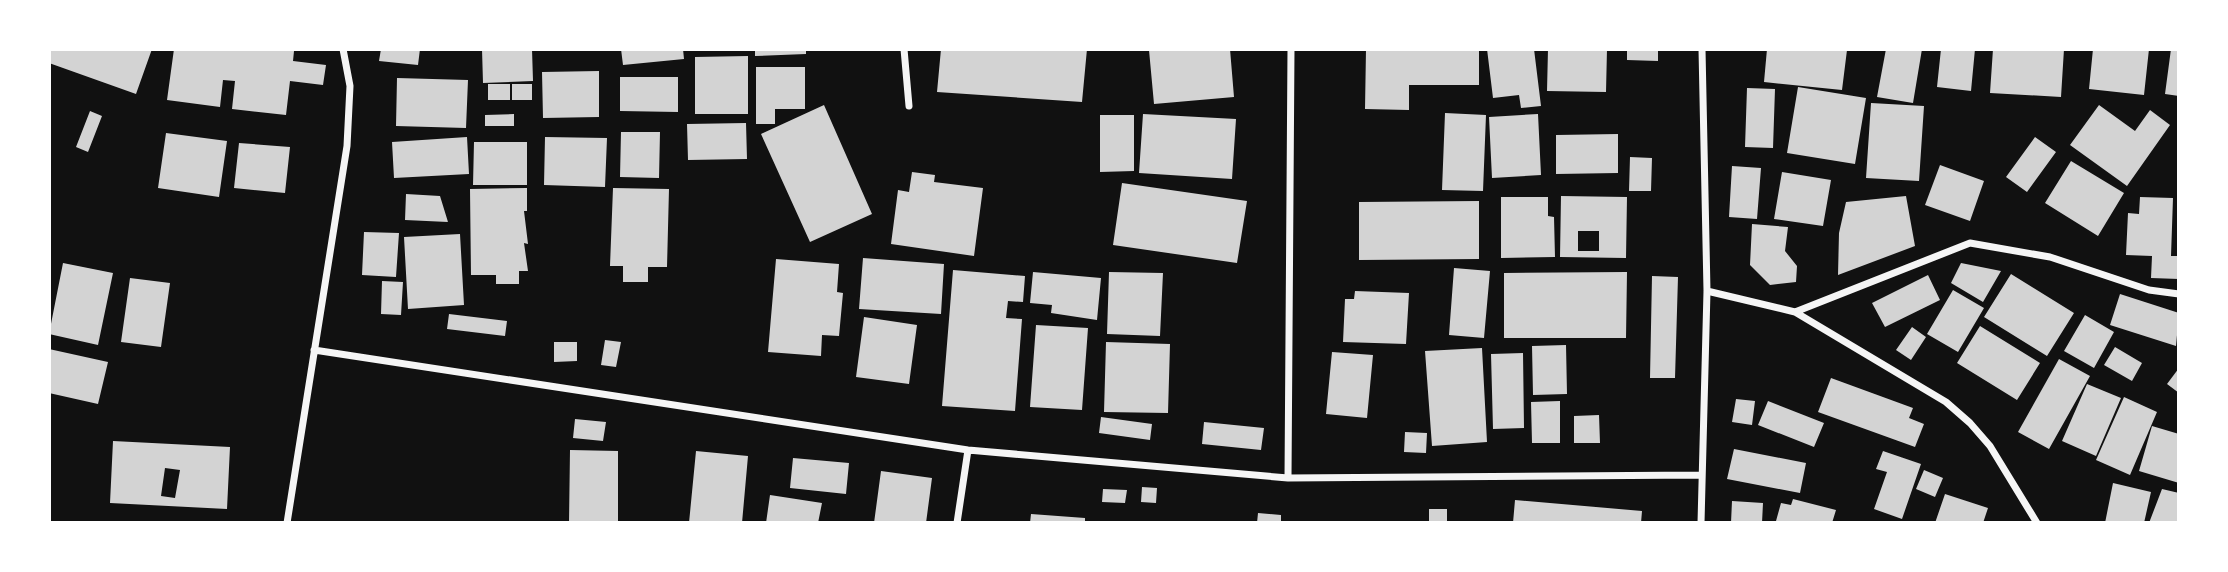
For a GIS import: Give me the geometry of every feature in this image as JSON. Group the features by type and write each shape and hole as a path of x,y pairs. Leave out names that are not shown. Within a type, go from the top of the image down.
{"street":[{"path":"287,523 347,146 350,86 343,49"},
{"path":"904,49 909,106"},
{"path":"1288,478 1291,49"},
{"path":"1701,523 1700,475 1707,291 1702,49"},
{"path":"1796,312 1970,243 2050,257 2149,290 2179,294"},
{"path":"1707,291 1796,312 1946,402 1970,423 1990,446 2037,523"},
{"path":"314,350 968,450 1288,478 1700,475"},
{"path":"957,523 968,450"}],"building":[{"path":"49,49 152,49 136,94 49,63"},
{"path":"174,49 294,51 293,61 326,65 323,85 290,81 286,115 232,109 235,81 223,80 220,107 167,100"},
{"path":"381,49 420,49 418,65 379,61"},
{"path":"482,49 532,49 533,81 483,83"},
{"path":"621,49 683,49 684,59 623,65"},
{"path":"755,49 806,49 806,54 755,56"},
{"path":"941,49 1087,49 1082,102 937,92"},
{"path":"1230,49 1234,97 1154,104 1149,50"},
{"path":"1366,49 1479,49 1479,85 1409,85 1409,110 1365,109"},
{"path":"1487,49 1534,49 1541,106 1521,108 1519,95 1493,98"},
{"path":"1548,49 1607,49 1606,92 1547,91"},
{"path":"1627,49 1658,49 1658,61 1627,60"},
{"path":"1767,49 1847,50 1842,90 1764,82"},
{"path":"1886,49 1922,49 1913,103 1877,97"},
{"path":"1941,49 1975,49 1971,91 1937,87"},
{"path":"1993,49 2064,49 2061,97 1990,93"},
{"path":"2093,49 2149,49 2144,95 2089,89"},
{"path":"2171,49 2179,49 2179,96 2165,94"},
{"path":"748,56 748,114 695,114 695,57"},
{"path":"756,67 805,67 805,109 775,109 775,124 756,124"},
{"path":"599,71 599,117 543,118 542,72"},
{"path":"620,77 678,77 678,112 620,111"},
{"path":"397,78 468,80 466,128 396,126"},
{"path":"488,84 510,84 510,100 488,100"},
{"path":"512,84 532,84 532,100 512,100"},
{"path":"1798,87 1866,98 1855,164 1787,153"},
{"path":"1747,88 1775,89 1773,148 1745,147"},
{"path":"1871,103 1924,106 1919,181 1866,178"},
{"path":"824,105 872,214 810,242 761,134"},
{"path":"2099,105 2135,131 2150,110 2170,125 2127,186 2070,145"},
{"path":"90,111 102,116 88,152 76,147"},
{"path":"1445,113 1486,115 1483,191 1442,190"},
{"path":"514,114 514,126 485,126 485,115"},
{"path":"1143,114 1236,119 1232,179 1139,173"},
{"path":"1538,114 1541,175 1492,178 1489,117"},
{"path":"1100,115 1134,115 1134,171 1100,172"},
{"path":"746,123 747,159 688,160 687,124"},
{"path":"621,132 660,132 659,178 620,177"},
{"path":"166,133 227,141 219,197 158,188"},
{"path":"1618,134 1618,173 1556,174 1556,135"},
{"path":"467,137 469,174 394,178 392,142"},
{"path":"545,137 607,138 605,187 544,185"},
{"path":"2035,137 2056,152 2027,192 2006,177"},
{"path":"474,142 527,142 527,185 473,185"},
{"path":"239,143 290,147 285,193 234,188"},
{"path":"1630,157 1652,158 1651,191 1629,191"},
{"path":"2071,161 2124,193 2098,236 2045,203"},
{"path":"1940,165 1984,181 1970,221 1925,205"},
{"path":"1732,166 1761,168 1757,219 1729,217"},
{"path":"912,172 935,175 934,182 983,188 974,256 891,244 898,190 909,192"},
{"path":"1782,172 1831,180 1823,226 1774,219"},
{"path":"1122,183 1247,201 1237,263 1113,245"},
{"path":"527,188 527,211 524,211 528,244 524,243 528,271 519,271 519,284 496,284 496,275 471,275 470,189"},
{"path":"613,188 669,189 667,267 648,267 648,282 623,282 623,266 610,266"},
{"path":"406,194 440,196 448,222 405,220"},
{"path":"1561,196 1627,197 1626,258 1560,257","holes":["1578,231 1599,231 1599,251 1578,251"]},
{"path":"1906,196 1915,246 1838,275 1839,233 1846,202"},
{"path":"1501,197 1548,197 1548,216 1554,217 1555,257 1501,258"},
{"path":"2140,197 2173,198 2171,256 2179,256 2179,279 2151,278 2152,256 2126,255 2128,213 2139,214"},
{"path":"1479,201 1479,259 1359,260 1359,202"},
{"path":"1752,224 1788,227 1785,251 1797,266 1796,282 1770,285 1750,265"},
{"path":"364,232 399,233 396,277 362,275"},
{"path":"460,234 464,305 408,309 404,237"},
{"path":"863,258 944,264 941,314 859,309"},
{"path":"776,259 839,264 837,292 843,293 839,336 822,335 821,356 768,352"},
{"path":"63,263 113,273 98,345 49,334"},
{"path":"1961,263 2001,271 1983,302 1951,283"},
{"path":"1454,268 1490,271 1484,338 1449,335"},
{"path":"953,270 1025,276 1023,302 1008,301 1006,318 1022,319 1015,411 942,406"},
{"path":"1033,272 1101,278 1097,320 1051,313 1052,305 1030,303"},
{"path":"1109,272 1163,273 1160,336 1107,334"},
{"path":"1627,272 1626,338 1504,338 1504,273"},
{"path":"2011,274 2074,313 2047,356 1984,317"},
{"path":"1928,275 1940,300 1885,327 1872,303"},
{"path":"1652,276 1678,277 1675,378 1650,378"},
{"path":"130,278 170,283 161,347 121,342"},
{"path":"382,281 403,282 401,315 381,314"},
{"path":"1953,290 1984,308 1958,352 1927,334"},
{"path":"1355,291 1409,293 1406,344 1343,342 1345,299 1354,299"},
{"path":"2120,294 2179,313 2176,346 2110,325"},
{"path":"449,314 507,321 505,336 447,329"},
{"path":"2085,315 2114,332 2094,368 2064,351"},
{"path":"864,317 917,325 909,384 856,377"},
{"path":"1036,325 1088,328 1082,410 1030,407"},
{"path":"1980,326 2040,363 2017,400 1957,363"},
{"path":"1912,327 1926,337 1911,360 1896,350"},
{"path":"605,340 621,342 616,367 601,365"},
{"path":"554,342 577,342 577,361 554,362"},
{"path":"1106,342 1170,344 1168,413 1104,412"},
{"path":"1566,345 1567,394 1533,395 1532,346"},
{"path":"2115,347 2142,363 2132,381 2104,365"},
{"path":"1482,348 1487,442 1432,446 1425,351"},
{"path":"49,349 108,362 98,404 49,393"},
{"path":"1332,352 1373,355 1367,418 1326,414"},
{"path":"1523,353 1524,428 1493,429 1491,354"},
{"path":"2059,359 2090,376 2049,449 2018,432"},
{"path":"2179,368 2179,393 2167,384"},
{"path":"1831,378 1913,408 1909,418 1924,424 1915,447 1818,412"},
{"path":"2087,384 2121,398 2096,456 2062,441"},
{"path":"2124,397 2157,412 2130,475 2096,460"},
{"path":"1736,399 1755,401 1752,425 1732,422"},
{"path":"1560,401 1560,443 1532,443 1531,402"},
{"path":"1768,401 1824,423 1814,447 1758,425"},
{"path":"1599,415 1600,443 1574,443 1574,416"},
{"path":"1101,417 1152,424 1150,440 1099,433"},
{"path":"575,419 606,422 603,441 573,438"},
{"path":"1204,422 1264,428 1261,450 1202,444"},
{"path":"2152,426 2179,434 2179,483 2139,471"},
{"path":"1405,432 1427,433 1426,453 1404,452"},
{"path":"113,441 230,447 227,509 110,503","holes":["165,468 180,470 175,498 161,496"]},
{"path":"1734,449 1806,463 1800,493 1727,479"},
{"path":"570,450 618,451 618,523 569,523"},
{"path":"696,451 748,456 742,523 689,523"},
{"path":"1883,451 1921,464 1902,519 1874,509 1887,472 1876,469"},
{"path":"793,458 849,463 846,494 790,488"},
{"path":"1924,470 1943,478 1935,497 1916,489"},
{"path":"881,471 932,478 926,523 874,523"},
{"path":"2113,483 2151,492 2144,523 2105,523"},
{"path":"1142,487 1157,488 1156,503 1141,502"},
{"path":"1103,489 1127,490 1125,503 1102,502"},
{"path":"2162,489 2179,493 2179,523 2149,523"},
{"path":"1945,494 1988,508 1983,523 1935,523"},
{"path":"770,495 822,503 818,523 766,523"},
{"path":"1793,499 1836,510 1832,523 1776,521 1781,503 1791,505"},
{"path":"1515,500 1642,511 1641,523 1513,523"},
{"path":"1732,501 1763,503 1762,523 1731,523"},
{"path":"1429,509 1447,509 1447,523 1429,523"},
{"path":"1258,513 1281,515 1281,523 1257,523"},
{"path":"1031,514 1085,518 1085,523 1030,523"}]}
